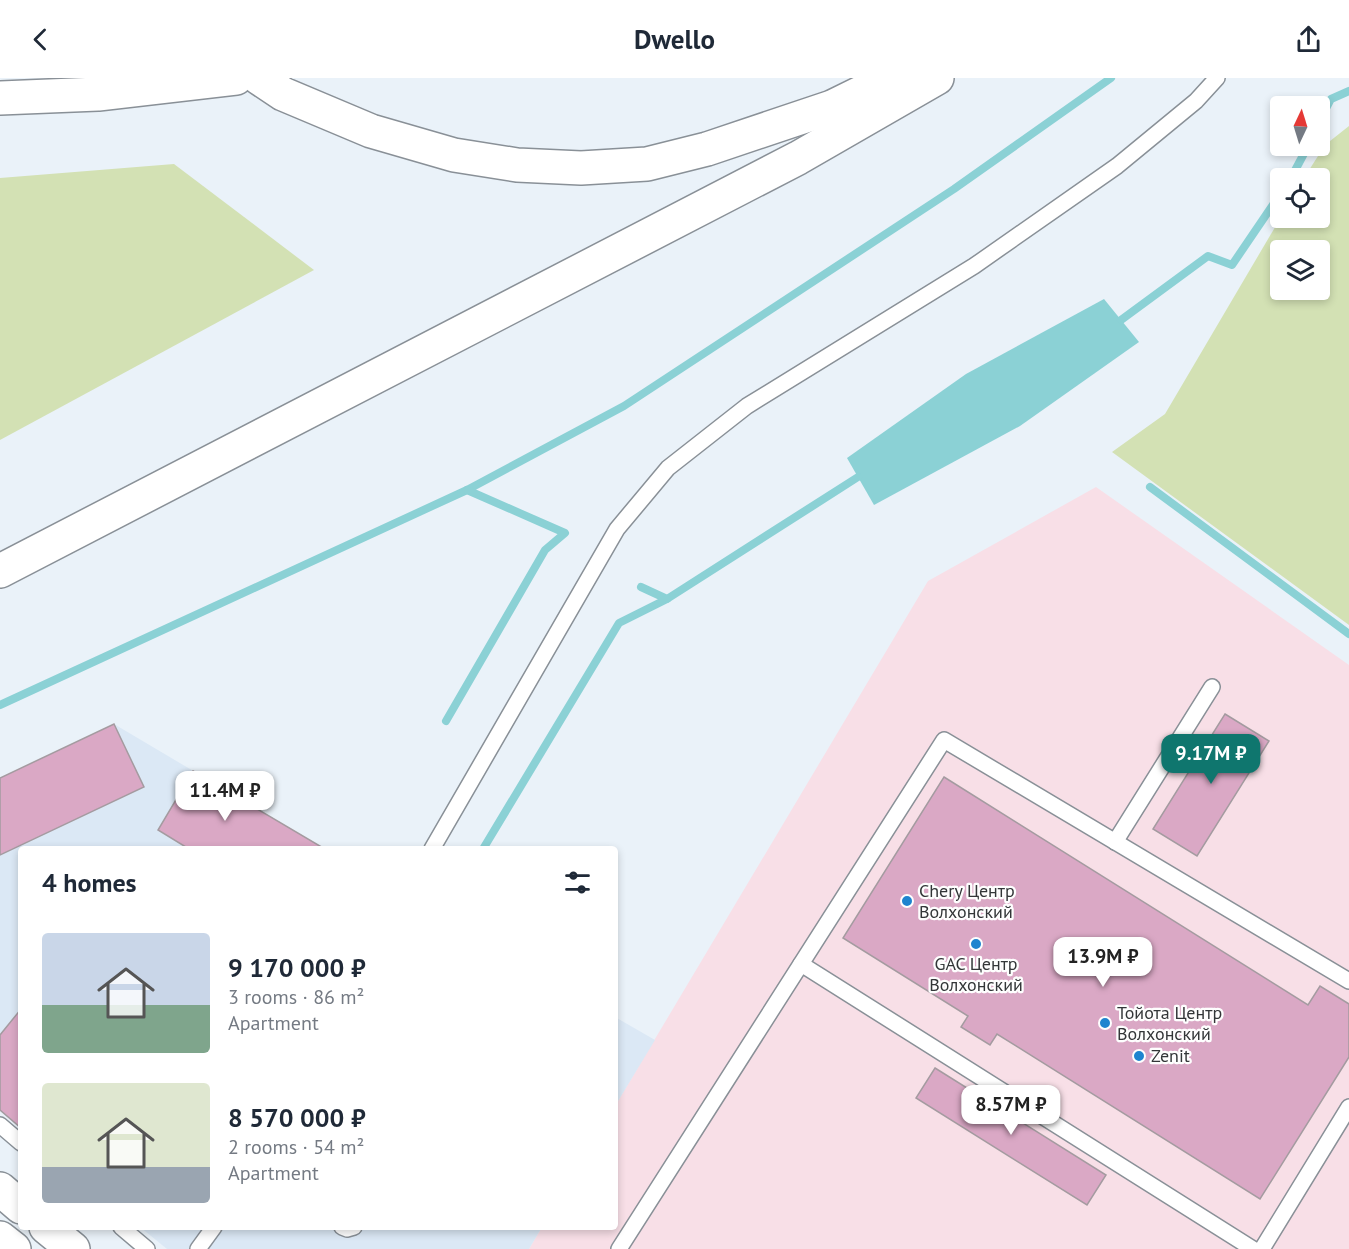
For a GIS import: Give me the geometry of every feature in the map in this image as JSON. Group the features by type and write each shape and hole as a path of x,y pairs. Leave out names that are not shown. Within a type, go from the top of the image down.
{"main road":[{"path":"0,98 98,94 236,78"},
{"path":"259,78 283,94 371,131 454,155 517,165 581,168 646,164 707,149 832,107 891,78"},
{"path":"0,571 798,158 937,78"},
{"path":"0,1190 18,1205"},
{"path":"50,1230 73,1249"},
{"path":"0,1238 14,1249"}],"lane":[{"path":"434,846 617,529 668,468 747,406 974,266 1108,173 1196,101 1217,78"},
{"path":"1115,842 1212,687"},
{"path":"619,1249 944,740 1349,981"},
{"path":"801,964 1253,1249"},
{"path":"1262,1249 1349,1107"},
{"path":"0,1125 18,1140"},
{"path":"125,1230 147,1249"},
{"path":"198,1249 212,1230"}],"shaded area":[{"path":"1096,487 1349,665 1349,1249 529,1249 540,1230 618,1230 618,1101 928,581"},
{"path":"114,724 320,846 18,846 18,1125 0,1110 0,778"},
{"path":"618,1019 655,1040 618,1101"},
{"path":"144,1230 540,1230 529,1249 167,1249"}],"green space":[{"path":"1349,126 1349,625 1112,452 1165,414 1275,228 1330,228 1330,168 1310,168 1318,156 1330,156 1330,141"},
{"path":"174,164 314,270 0,440 0,178"}],"water":[{"path":"1104,299 1139,342 1020,426 874,505 847,458 966,374"}],"building":[{"path":"1225,714 1269,741 1197,856 1153,829"},
{"path":"114,724 144,787 0,855 0,778"},
{"path":"193,771 320,846 184,846 158,830"},
{"path":"944,777 1308,1005 1320,986 1349,1004 1349,1057 1260,1199 997,1034 990,1045 961,1027 968,1016 843,938"},
{"path":"18,1013 18,1125 0,1110 0,1035"},
{"path":"935,1068 1106,1175 1087,1205 916,1098"}],"waterway":[{"path":"0,705 467,490 624,406 954,189 1111,78"},
{"path":"1330,101 1349,91"},
{"path":"1296,168 1303,156"},
{"path":"1121,320 1208,256 1232,265 1270,209"},
{"path":"641,587 667,599 858,477"},
{"path":"1150,487 1349,634"},
{"path":"446,721 545,550 565,533 467,490"},
{"path":"485,846 619,623 667,599"}],"place":[{"name":"Chery Центр Волхонский","path":"907,901"},
{"name":"GAC Центр Волхонский","path":"976,944"},
{"name":"Тойота Центр Волхонский","path":"1105,1023"},
{"name":"Zenit","path":"1139,1056"}]}
